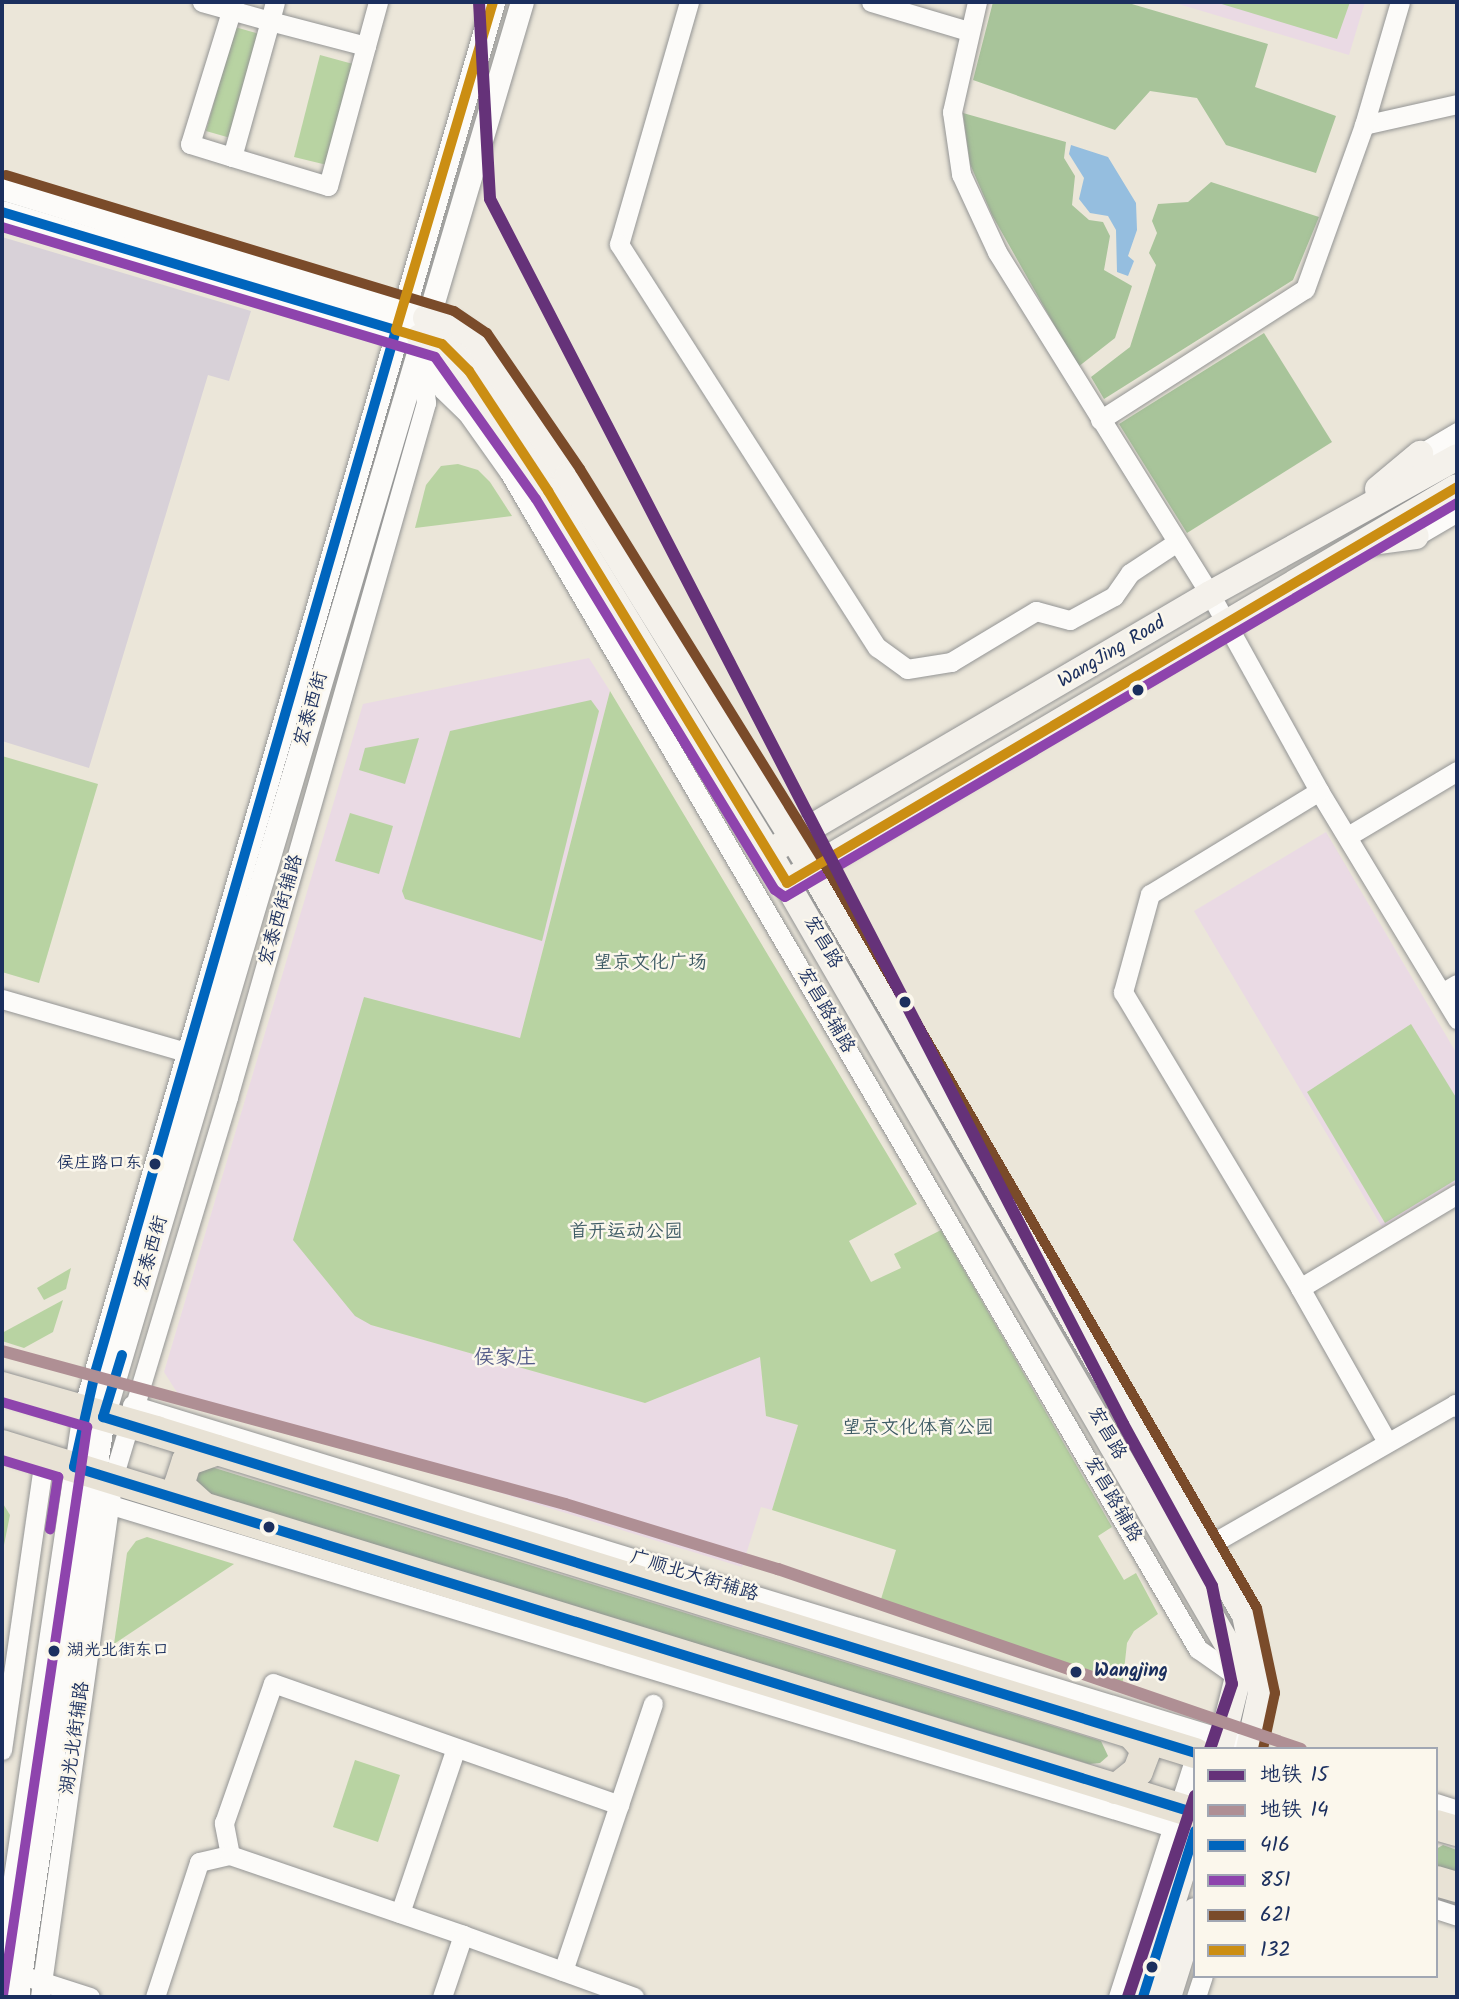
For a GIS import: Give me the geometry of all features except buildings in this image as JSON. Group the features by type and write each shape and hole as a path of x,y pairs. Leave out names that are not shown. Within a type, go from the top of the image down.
{"main road":[{"name":"宏昌路","path":"411,324 463,332 487,357 568,476 810,867 1245,1615 1261,1693 1253,1744"},
{"name":"宏昌路","path":"411,324 442,344 469,371 548,491 787,883 1230,1649 1238,1677"},
{"path":"787,883 1226,621 1350,532 1420,454"},
{"name":"WangJing Road","path":"769,853 1210,594 1350,532 1457,457"},
{"path":"1350,532 1457,487"},
{"path":"1350,532 1416,536"},
{"path":"2,1387 112,1414 217,1450 1193,1754"},
{"path":"2,1445 44,1458 97,1480 202,1506 1116,1788 1188,1824 1143,1997"},
{"path":"202,1506 179,1485 187,1461 217,1450"},
{"path":"1222,1744 1238,1677"},
{"path":"1116,1788 1138,1771 1146,1750 1133,1735"},
{"path":"1438,1826 1457,1831"},
{"path":"1438,1882 1457,1887"},
{"path":"1168,1997 1193,1916"}],"street":[{"path":"202,2 233,6 270,21 366,46"},
{"path":"232,157 275,2"},
{"path":"233,6 190,144 328,186 379,2"},
{"name":"宏泰西街","path":"112,1414 411,324 493,2"},
{"name":"宏泰西街","path":"17,1997 8,1969 97,1480 189,1053 411,324 522,2"},
{"path":"689,2 619,244 877,647 907,669 951,662 1036,611 1070,620 1114,596 1130,573 1177,542"},
{"path":"871,2 968,32"},
{"path":"978,2 968,32 952,112 961,174 997,252 1210,594 1319,791 1450,988 1457,1019"},
{"path":"1100,420 1305,289 1364,125 1400,2"},
{"path":"1364,125 1457,104"},
{"name":"宏昌路","path":"2,188 411,324"},
{"name":"宏昌路","path":"2,212 411,324"},
{"name":"宏泰西街辅路","path":"97,1480 112,1414 228,1097 426,402 411,324"},
{"name":"宏昌路辅路","path":"411,324 443,390 467,413 509,472 1198,1648 1238,1677"},
{"path":"1420,454 1457,432"},
{"path":"1416,536 1457,512"},
{"path":"1348,836 1457,771"},
{"path":"1319,791 1150,894 1123,992 1300,1288 1387,1442"},
{"path":"2,999 189,1053"},
{"path":"1300,1288 1457,1194"},
{"path":"1204,1548 1455,1404 1457,1408"},
{"name":"广顺北大街辅路","path":"112,1414 1222,1744 1253,1744"},
{"path":"2,1750 44,1458"},
{"path":"97,1480 1188,1824"},
{"name":"湖光北街辅路","path":"42,1989 97,1480"},
{"path":"230,1855 224,1823 273,1683 620,1805"},
{"path":"563,1971 653,1704"},
{"path":"400,1913 456,1748"},
{"path":"1118,1997 1188,1824 1193,1775"},
{"path":"1438,1804 1457,1810"},
{"path":"155,1997 199,1862 230,1855 464,1935 634,1997"},
{"path":"1438,1910 1457,1916"},
{"path":"442,1997 464,1935"},
{"path":"8,1969 42,1989 90,1997"},
{"path":"1196,1997 1202,1978"}],"shaded area":[{"path":"1172,2 1365,2 1349,55"},
{"path":"2,237 251,311 229,381 208,375 89,768 2,741"},
{"path":"589,658 610,691 520,1038 371,1325 645,1403 760,1356 766,1416 798,1425 772,1510 761,1507 742,1567 178,1394 164,1372 363,704"},
{"path":"1326,832 1457,1054 1457,1182 1382,1227 1194,911"}],"green space":[{"path":"993,2 1125,2 1268,44 1255,87 1336,116 1316,173 1226,145 1197,98 1150,91 1115,130 973,80"},
{"path":"1215,2 1350,2 1337,39"},
{"path":"235,27 263,35 234,139 206,131"},
{"path":"320,55 353,64 327,165 294,157"},
{"path":"963,113 1066,142 1064,158 1075,176 1072,205 1089,220 1103,222 1110,236 1104,270 1132,286 1115,338 1078,367 992,215 970,164"},
{"path":"1211,182 1319,217 1293,280 1104,399 1091,377 1130,347 1156,265 1149,253 1157,233 1152,221 1158,204 1188,202"},
{"path":"1264,333 1332,442 1187,533 1119,424"},
{"path":"458,464 478,470 490,482 512,516 415,528 426,485 441,466"},
{"path":"610,691 917,1204 849,1241 871,1282 901,1268 894,1254 941,1230 1112,1527 1098,1536 1124,1580 1136,1573 1158,1614 1134,1631 1127,1643 1122,1689 878,1609 896,1550 772,1510 798,1425 766,1416 760,1357 645,1403 371,1325 355,1316 293,1240 364,997 520,1038"},
{"path":"591,700 599,711 542,941 405,899 402,891 450,731"},
{"path":"419,738 405,784 359,770 365,748"},
{"path":"2,756 98,784 39,983 2,972"},
{"path":"350,813 393,826 379,874 335,861"},
{"path":"1411,1024 1457,1099 1457,1179 1385,1223 1307,1092"},
{"path":"71,1268 66,1289 44,1300 37,1288"},
{"path":"63,1300 53,1332 24,1348 2,1341 2,1333"},
{"path":"202,1464 1101,1741 1108,1756 1100,1763 1089,1764 194,1490 193,1468"},
{"path":"2,1502 10,1515 3,1550 2,1548"},
{"path":"147,1537 234,1564 114,1644 127,1553 136,1541"},
{"path":"355,1760 400,1775 378,1842 333,1827"},
{"path":"1443,1845 1457,1850 1457,1875 1438,1869 1438,1848"}],"water":[{"path":"1071,145 1108,157 1136,203 1137,230 1128,256 1134,261 1128,276 1117,272 1116,230 1108,216 1090,213 1079,199 1084,178 1069,154"}],"metro line":[{"name":"15","path":"479,2 490,199 1123,1424 1212,1586 1232,1684 1211,1747"},
{"name":"14","path":"2,1351 565,1504 778,1569 1295,1747"},
{"name":"15","path":"1128,1997 1193,1802"}],"transit line":[{"name":"132","path":"493,2 396,330 442,344 469,371 548,491 787,883 1457,487"},
{"name":"621","path":"6,175 454,311 487,333 580,469 822,860 1257,1608 1275,1693 1263,1747"},
{"name":"416","path":"2,212 396,330 95,1373 74,1467 1193,1812"},
{"name":"851","path":"2,227 435,357 536,499 775,890 785,897 1457,503"},
{"name":"416","path":"122,1355 103,1417 1193,1752"},
{"name":"851","path":"2,1402 87,1427 3,1995"},
{"name":"851","path":"2,1460 58,1477 50,1529"},
{"name":"416","path":"1143,1997 1193,1837"}],"place":[{"name":"侯庄路口东","path":"155,1164"},
{"name":"湖光北街东口","path":"54,1651"},
{"name":"Wangjing","path":"1076,1672"}],"district":[{"name":"侯家庄","path":"505,1359"}],"park label":[{"name":"望京文化广场","path":"650,964"},
{"name":"首开运动公园","path":"626,1233"},
{"name":"望京文化体育公园","path":"918,1429"}]}
